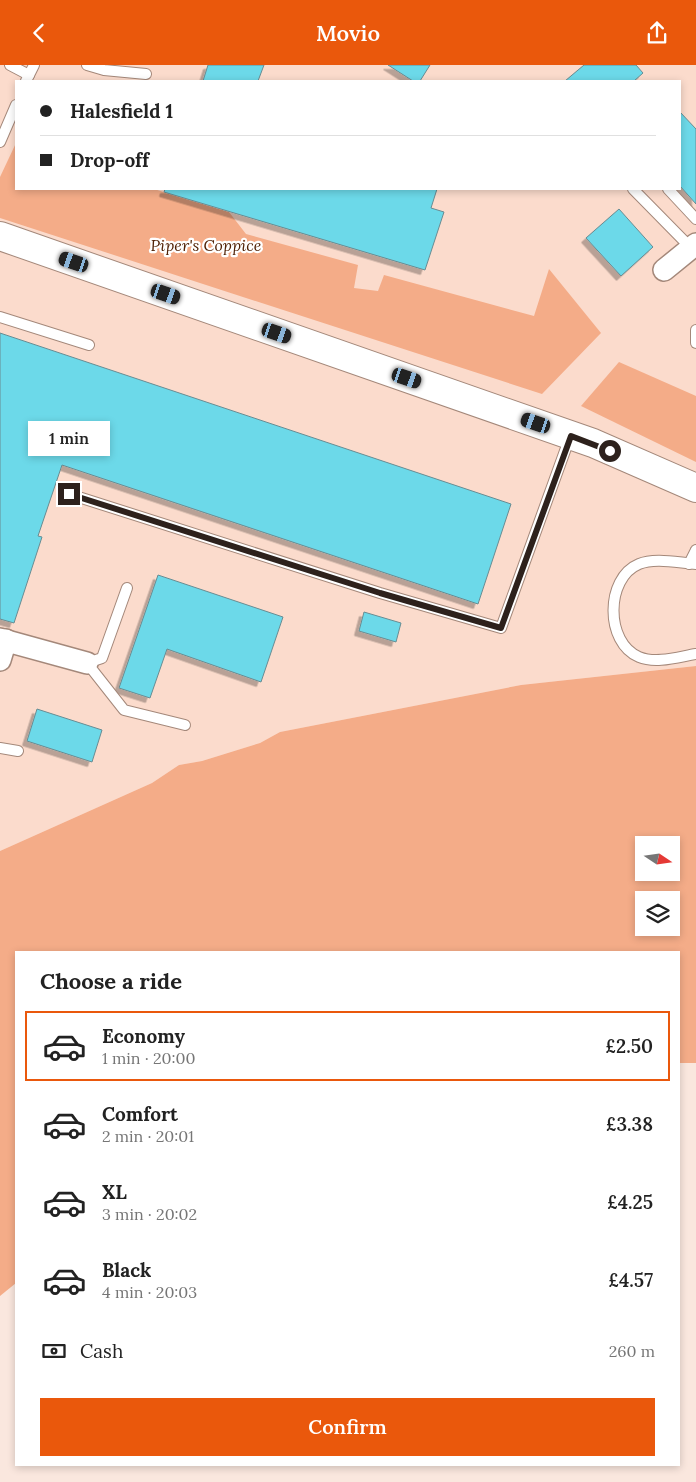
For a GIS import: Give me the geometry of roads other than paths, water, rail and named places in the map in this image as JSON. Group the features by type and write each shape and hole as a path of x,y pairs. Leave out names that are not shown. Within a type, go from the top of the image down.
{"street":[{"path":"0,236 571,436 696,489"},
{"path":"664,270 694,248"},
{"path":"2,646 87,663"}],"lane":[{"path":"10,65 30,74"},
{"path":"87,65 104,70 146,74"},
{"path":"0,142 15,107"},
{"path":"634,190 694,248"},
{"path":"669,190 696,219"},
{"path":"0,317 88,345"},
{"path":"696,330 696,343"},
{"path":"69,494 380,593 501,628 571,436"},
{"path":"696,550 692,564 654,561 633,567 620,580 616,595 614,617 621,639 629,651 640,658 659,660 696,654"},
{"path":"126,588 102,659 87,663 124,710 185,725"},
{"path":"0,748 18,751"}],"park label":[{"name":"Piper's Coppice","path":"206,245"}]}
